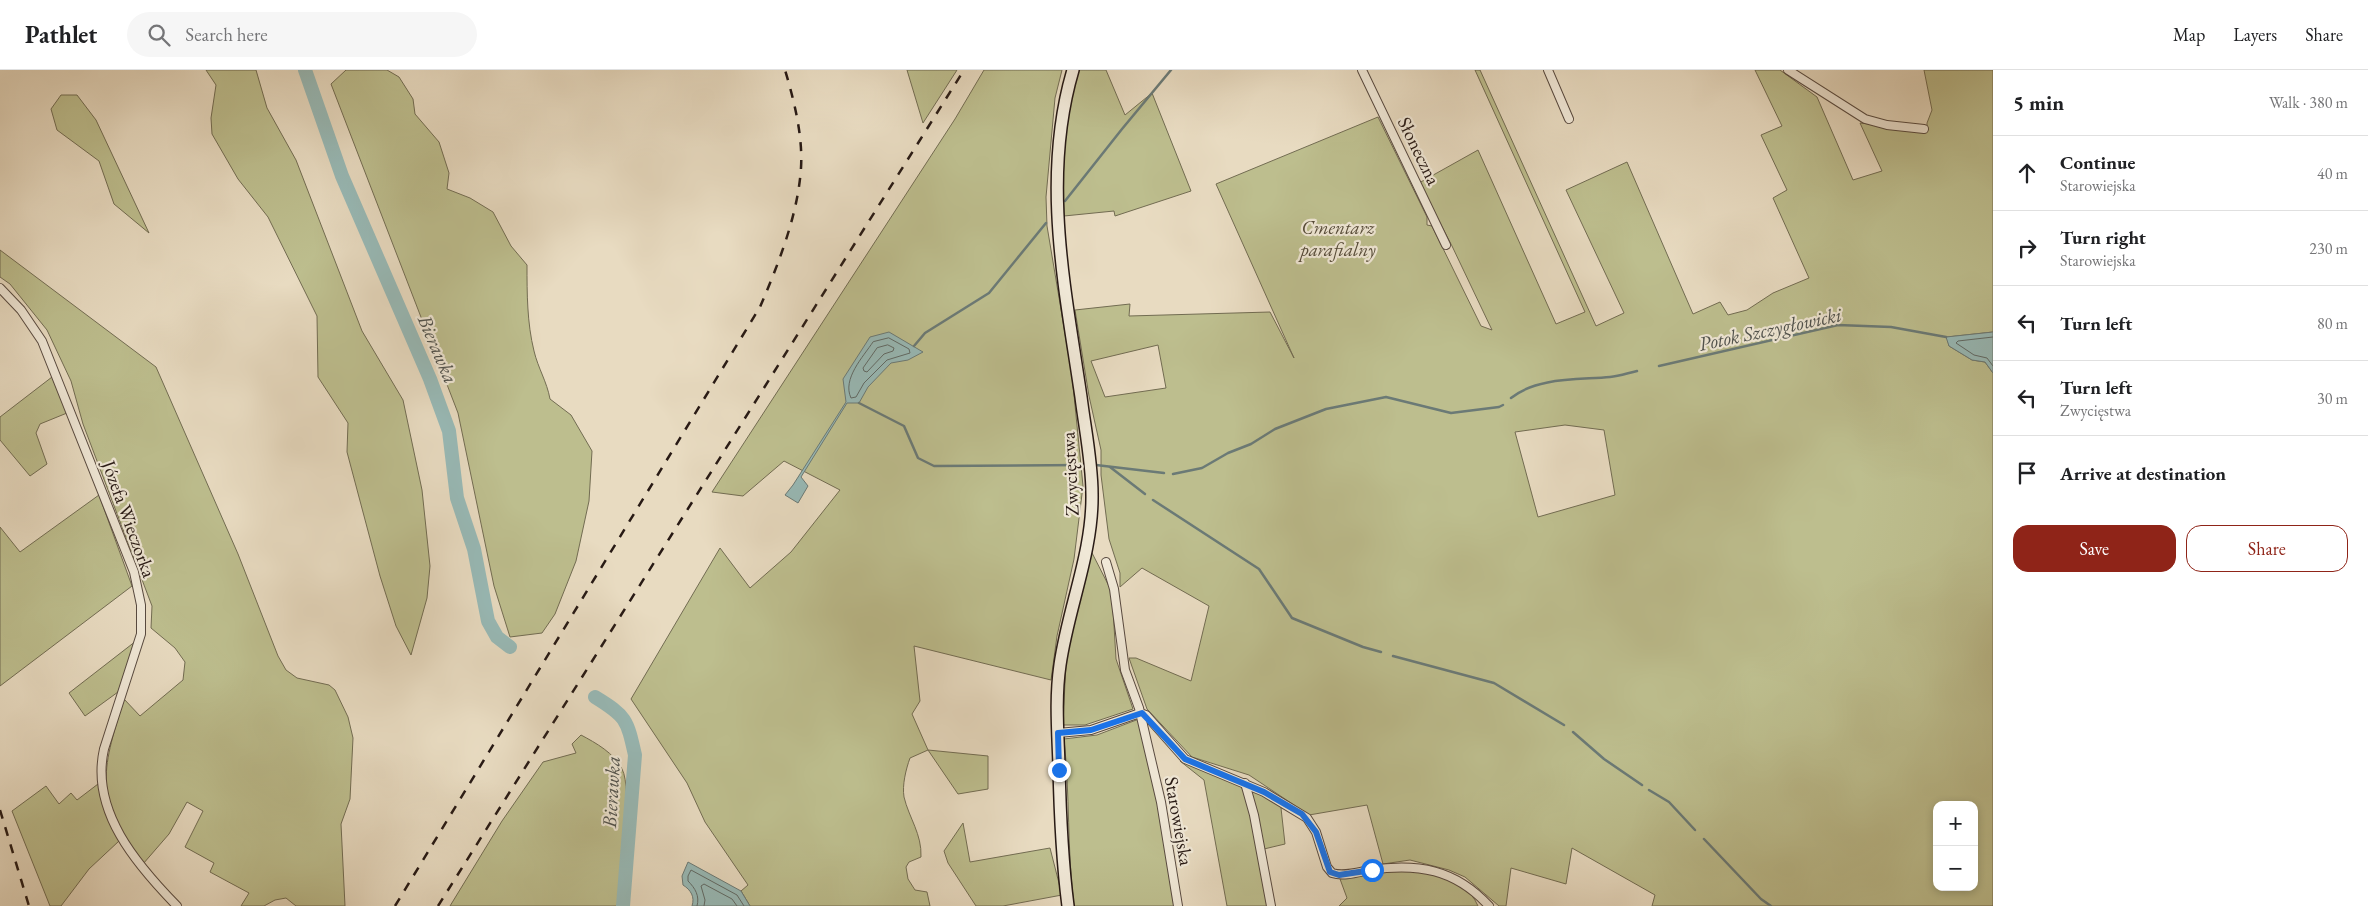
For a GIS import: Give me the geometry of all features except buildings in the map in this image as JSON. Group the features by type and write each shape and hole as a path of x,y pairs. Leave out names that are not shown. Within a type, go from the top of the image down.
{"main road":[{"name":"Zwycięstwa","path":"1068,906 1060,830 1058,690 1061,657 1088,541 1092,502 1089,453 1061,266 1057,221 1059,132 1062,108 1073,70"}],"street":[{"name":"Słoneczna","path":"1362,70 1446,245"},
{"path":"1548,70 1569,119"},
{"path":"1788,70 1865,119 1887,125 1924,129"},
{"name":"Józefa Wieczorka","path":"0,288 27,317 42,341 134,572 142,611 141,634 104,749 103,785 110,813 119,832 147,873 177,906"},
{"name":"Starowiejska","path":"1106,562 1114,590 1125,670 1140,713 1161,802 1178,906"},
{"path":"1058,733 1091,730 1140,713"},
{"name":"Starowiejska","path":"1140,713 1146,715 1185,759 1245,783 1276,798 1307,818 1316,832 1327,867 1332,873 1344,874 1405,866 1420,867 1445,875 1464,886 1489,906"},
{"path":"1245,783 1254,815 1272,906"}],"green space":[{"path":"206,70 256,70 267,108 296,160 362,331 403,400 422,490 430,566 427,598 411,655 396,626 380,576 347,452 348,423 318,377 317,316 268,217 238,179 212,134 211,118 216,85"},
{"path":"346,70 387,70 399,77 413,99 415,114 439,142 449,173 447,189 470,198 493,212 511,246 527,265 530,330 536,357 550,399 571,415 592,451 589,501 576,561 555,614 542,633 510,637 494,586 458,413 331,84"},
{"path":"907,70 957,70 923,123"},
{"path":"984,70 1062,70 1055,98 1046,197 1047,226 1072,375 1083,486 1074,559 1057,636 1051,680 914,646 920,701 912,714 928,750 910,758 905,777 904,797 921,849 921,857 909,862 906,867 908,879 915,890 927,892 930,906 750,906 741,891 748,885 705,822 687,783 631,699 720,548 750,588 791,552 840,490 784,461 743,496 712,492 955,119"},
{"path":"1079,70 1106,70 1125,115 1152,93 1191,191 1115,216 1114,211 1064,216 1063,183 1066,113"},
{"name":"Cmentarz parafialny","path":"1475,70 1480,70 1596,326 1624,313 1566,190 1627,162 1693,314 1720,302 1728,315 1747,310 1773,293 1809,278 1773,198 1787,190 1761,135 1782,126 1755,70 1780,70 1817,97 1853,180 1882,171 1860,123 1927,130 1927,123 1932,110 1924,70 1993,70 1993,332 1947,337 1949,346 1972,360 1985,362 1993,373 1993,906 1652,906 1655,895 1572,848 1566,884 1511,868 1506,906 1499,906 1465,877 1449,870 1410,860 1383,864 1367,805 1309,815 1249,775 1192,757 1147,709 1129,658 1136,658 1191,681 1209,606 1142,568 1120,587 1120,573 1109,539 1101,475 1101,450 1089,396 1075,310 1130,304 1129,316 1270,312 1294,358 1216,184 1378,117 1427,217 1427,225 1432,226 1481,326 1492,330 1452,246 1419,183 1478,150 1556,324 1585,312","holes":["1158,345 1166,388 1105,397 1091,361","1565,425 1604,430 1615,495 1538,517 1515,432"]},
{"path":"61,95 77,95 96,120 149,233 114,204 99,161 57,130 51,109"},
{"path":"0,250 156,367 238,554 278,656 286,670 297,678 329,685 335,690 348,717 353,738 350,799 341,824 345,906 296,906 286,898 275,900 264,906 241,906 249,893 210,872 214,863 185,847 203,811 187,802 169,834 143,864 127,841 116,820 106,785 110,748 124,699 140,716 183,680 185,662 175,648 151,628 152,606 83,424 71,381 47,330 10,284 0,277"},
{"path":"52,377 67,413 40,424 36,433 47,464 30,476 0,440 0,417"},
{"path":"99,495 132,586 0,686 0,527 20,552"},
{"path":"1090,549 1112,592 1116,659 1133,709 1085,725 1063,725 1067,640"},
{"path":"136,641 118,692 85,716 69,693"},
{"path":"1139,719 1149,755 1175,906 1074,906 1064,739 1097,735"},
{"path":"581,735 609,753 619,763 625,780 625,835 618,906 450,906 502,821 543,762 576,753 572,744"},
{"path":"928,750 988,756 988,789 958,794"},
{"path":"1180,761 1239,782 1248,800 1268,906 1227,906 1204,780"},
{"path":"98,784 104,809 119,841 89,869 61,906 50,906 12,811 46,786 59,804 71,793 77,800"},
{"path":"1251,788 1285,807 1281,808 1285,844 1264,849"},
{"path":"963,823 970,862 1050,848 1062,895 1003,906 976,906 948,863 944,851"},
{"path":"1385,870 1425,872 1451,879 1471,894 1478,906 1339,906 1347,898 1340,879"}],"water":[{"path":"889,332 923,352 908,360 891,363 868,387 859,403 847,403 801,477 808,486 798,503 785,495 846,402 843,379 870,337"},
{"path":"1993,332 1993,373 1985,362 1972,360 1949,346 1946,337"},
{"path":"688,862 741,891 750,906 692,906 693,897 690,891 683,885 682,876"}],"waterway":[{"name":"Bierawka","path":"305,70 342,176 430,379 449,431 457,498 474,549 488,621 497,637 510,647"},
{"path":"1065,201 1171,70"},
{"path":"914,346 925,333 989,293 1046,223"},
{"name":"Potok Szczygłowicki","path":"1659,366 1838,325 1891,327 1946,337"},
{"name":"Potok Szczygłowicki","path":"1511,398 1521,391 1545,383 1571,379 1610,377 1637,371"},
{"name":"Potok Szczygłowicki","path":"1173,474 1202,468 1228,453 1251,444 1275,429 1326,409 1386,397 1451,413 1503,405"},
{"name":"Potok Szczygłowicki","path":"859,403 904,426 918,458 934,466 1083,465"},
{"name":"Potok Szczygłowicki","path":"1096,465 1164,473"},
{"path":"1110,467 1145,494"},
{"path":"1153,500 1259,569 1292,618 1363,647 1381,652"},
{"path":"1393,656 1494,683 1564,725"},
{"name":"Bierawka","path":"595,697 613,709 624,720 630,733 635,755 623,906"},
{"path":"1573,732 1604,759 1642,785"},
{"path":"1649,790 1669,802 1695,830"},
{"path":"1704,839 1761,899 1771,906"}],"railway":[{"path":"395,906 760,307 780,257 791,222 796,204 801,168 801,143 795,106 785,70"},
{"path":"438,906 964,70"},
{"path":"0,810 29,906"}],"route":[{"path":"1059,770 1058,733 1091,730 1142,713 1146,715 1185,759 1228,775 1276,798 1302,814 1316,832 1330,872 1339,875 1372,870"}]}
